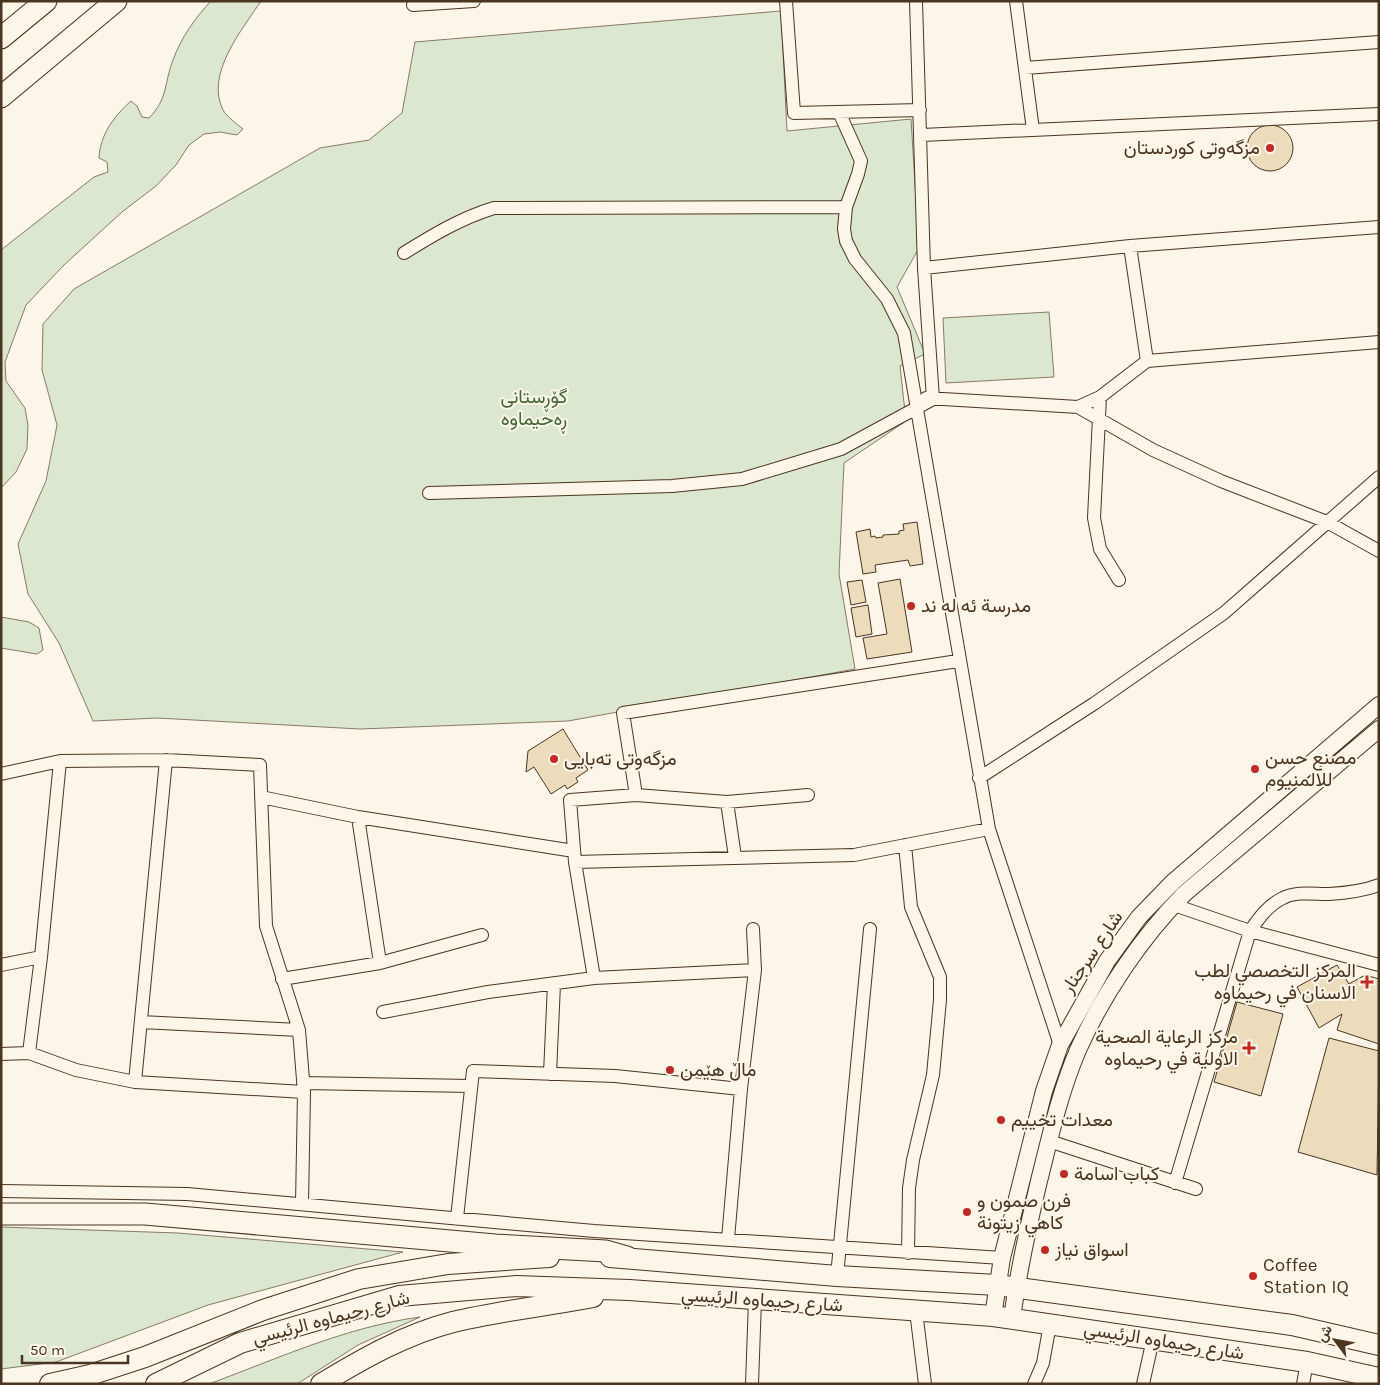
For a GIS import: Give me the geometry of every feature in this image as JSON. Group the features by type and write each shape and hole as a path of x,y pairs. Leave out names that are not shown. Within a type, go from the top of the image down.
{"highway":[{"path":"1,38 46,1"},
{"path":"1,97 116,1"},
{"path":"1,1214 145,1214 495,1245 606,1251 628,1256"}],"main road":[{"name":"شارع رحيماوه الرئيسي","path":"50,1384 90,1375 145,1357 262,1310 359,1278 448,1264 526,1257 628,1256 837,1276 1007,1287 1292,1324 1379,1345"},
{"name":"شارع رحيماوه الرئيسي","path":"156,1384 240,1344 399,1296 516,1286 629,1290 1003,1318 1307,1362 1379,1378"},
{"path":"321,1384 391,1346 453,1322 629,1290"}],"street":[{"path":"413,5 474,1"},
{"path":"786,1 794,113 920,110"},
{"path":"916,1 922,135 924,268 933,399"},
{"path":"1016,1 1033,130"},
{"path":"1025,68 1379,42"},
{"path":"839,112 861,161 846,207 844,229 849,250 876,284 904,333 958,661 989,829 1060,1045"},
{"path":"922,135 1379,114"},
{"path":"404,253 473,214 494,208 846,207"},
{"path":"924,268 1130,246 1379,227"},
{"path":"1130,246 1147,361"},
{"path":"429,493 672,486 742,479 841,449 916,402 933,399 1078,407 1100,397 1147,361 1379,342"},
{"path":"1100,397 1093,506 1096,537 1107,562 1119,580"},
{"path":"1078,407 1153,450 1221,481 1327,522 1379,550"},
{"path":"979,778 1095,703 1224,613 1379,476"},
{"path":"636,795 623,713 958,661"},
{"name":"شارع سرجنار","path":"1007,1287 1002,1258 1031,1139 1060,1045 1107,961 1139,917 1173,882 1379,705"},
{"name":"شارع سرجنار","path":"1003,1318 1007,1287 1071,1070 1089,1029 1131,959 1174,905 1273,818 1379,729"},
{"path":"135,1082 166,760"},
{"path":"1,774 60,761 166,760 260,765 266,926 299,1030 304,1088 302,1204"},
{"path":"28,1053 41,957 60,761"},
{"path":"594,978 575,856 570,800 636,795 727,802 808,795"},
{"path":"261,797 358,817 575,856 735,858 854,855 989,829"},
{"path":"727,802 735,858"},
{"path":"1262,805 1273,818"},
{"path":"358,817 380,963"},
{"path":"905,845 911,907 940,977 940,1000 933,1075 913,1160 908,1253"},
{"path":"1175,1183 1250,931 1266,910 1284,897 1293,894 1330,894 1366,890 1379,885"},
{"path":"1174,905 1250,931 1379,965"},
{"path":"728,1239 741,1089 755,970 753,928"},
{"path":"837,1276 870,929"},
{"path":"282,979 380,963 482,935"},
{"path":"1,965 41,957"},
{"path":"383,1012 488,992 594,978 755,970"},
{"path":"550,1074 554,984"},
{"path":"141,1022 299,1030"},
{"path":"1,1054 28,1053 76,1070 135,1082 304,1088 471,1086"},
{"path":"456,1218 473,1070 615,1076 741,1089"},
{"path":"1050,1141 1196,1189"},
{"path":"1,1191 187,1194 594,1231 1002,1258"},
{"path":"752,1384 755,1300"},
{"path":"916,1311 925,1384"},
{"path":"1034,1384 1043,1363 1050,1324"},
{"path":"1143,1384 1153,1339"},
{"path":"1303,1384 1307,1362"}],"green space":[{"path":"211,1 261,1 228,53 222,67 219,82 219,96 223,110 243,129 237,135 220,132 204,134 189,145 176,165 156,186 122,212 64,265 26,305 5,362 6,381 25,408 28,425 27,449 16,472 1,488 1,250 94,177 108,172 107,162 99,158 102,142 109,126 131,101 137,106 142,117 149,118 155,111 163,97 170,68 184,36"},
{"name":"گۆڕستانی ڕەحیماوە","path":"781,11 787,131 911,119 919,248 897,287 925,354 900,366 906,421 844,463 839,574 855,669 568,721 360,729 157,718 93,721 59,643 28,594 18,544 46,481 57,425 42,370 43,324 74,289 320,148 369,140 402,113 415,42"},
{"path":"1049,312 1054,377 946,383 943,318"},
{"path":"1,617 29,622 39,628 43,650 37,654 1,648"},
{"path":"1,1227 178,1233 403,1252 208,1305 56,1362 1,1369"},
{"path":"420,1317 358,1345 297,1384 209,1384 339,1336 366,1328"}],"building":[{"name":"مزگەوتی کوردستان","path":"1266,125 1274,125 1283,129 1289,135 1293,148 1289,161 1283,167 1274,171 1266,171 1257,167 1251,161 1247,152 1247,144 1251,135 1257,129"},
{"path":"917,522 923,564 910,566 908,560 875,565 876,572 863,574 856,532 870,529 871,537 883,537 883,535 899,534 899,531 904,530 903,524"},
{"path":"900,579 912,652 867,659 863,638 887,634 878,583"},
{"path":"862,580 866,602 851,605 847,582"},
{"path":"868,605 872,634 856,637 851,608"},
{"name":"مزگەوتی تەبایی","path":"563,729 588,770 576,778 578,782 567,789 565,785 551,794 534,767 526,772 528,751"},
{"path":"1337,965 1349,984 1365,975 1379,979 1379,1044 1337,1030 1342,1014 1319,1028 1297,987"},
{"name":"مركز الرعاية الصحیة الاولية في رحيماوه","path":"1237,1002 1283,1014 1261,1096 1214,1082"},
{"path":"1329,1038 1379,1051 1377,1175 1298,1152"}],"place":[{"name":"مزگەوتی کوردستان","path":"1270,148"},
{"name":"مدرسة ئه له ند","path":"911,606"},
{"name":"مزگەوتی تەبایی","path":"554,759"},
{"name":"مصنع حسن للالمنيوم","path":"1255,769"},
{"name":"المركز التخصصي لطب الاسنان في رحيماوه","path":"1367,982"},
{"name":"مركز الرعاية الصحیة الاولية في رحيماوه","path":"1249,1048"},
{"name":"ماڵ هێمن","path":"670,1070"},
{"name":"معدات تخييم","path":"1001,1120"},
{"name":"كباب اسامة","path":"1064,1174"},
{"name":"فرن صمون و كاهي زيتونة","path":"967,1212"},
{"name":"اسواق نياز","path":"1045,1250"},
{"name":"Coffee Station IQ","path":"1253,1276"}]}
